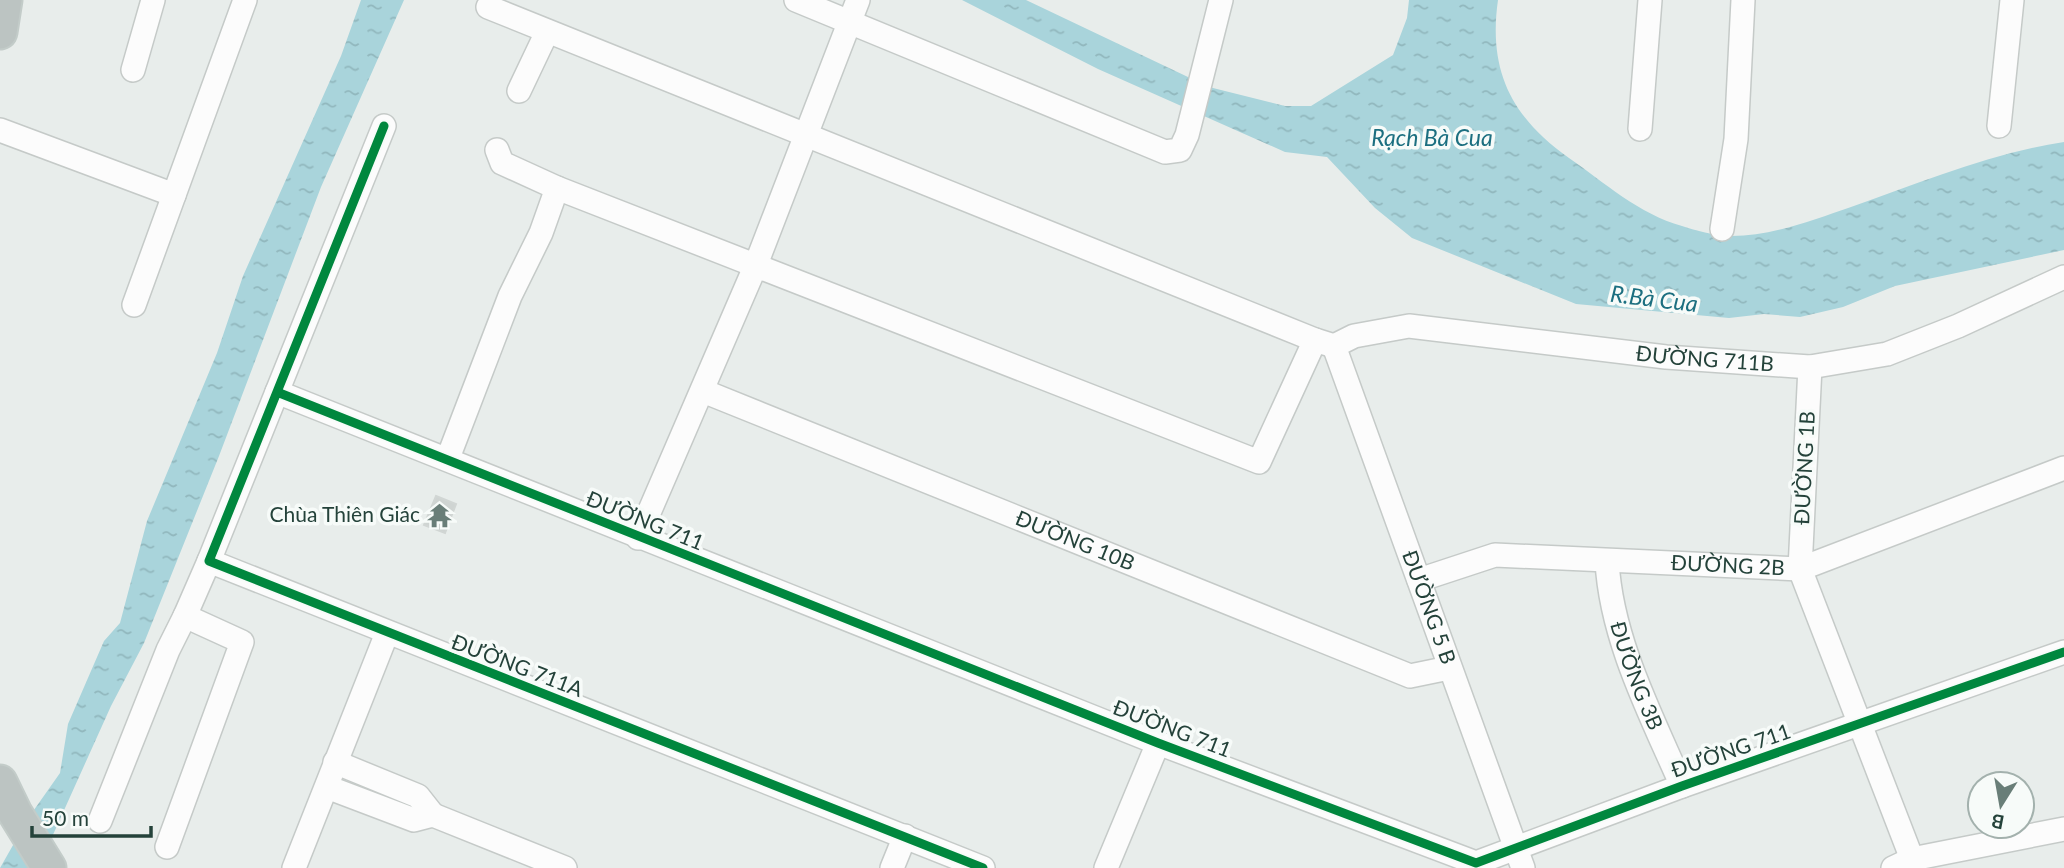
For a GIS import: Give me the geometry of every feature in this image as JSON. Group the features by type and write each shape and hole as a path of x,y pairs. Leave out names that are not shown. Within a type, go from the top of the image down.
{"highway":[{"path":"0,32 5,0"},
{"path":"0,782 15,813 50,868"}],"street":[{"path":"133,70 153,0"},
{"path":"134,305 245,0"},
{"path":"796,0 853,10 1157,150 1180,150 1187,135 1221,0"},
{"path":"1640,130 1650,0"},
{"path":"1721,229 1736,139 1743,0"},
{"path":"1999,127 2012,0"},
{"path":"488,7 1325,343 1259,462 557,188 502,163 498,150"},
{"path":"638,538 809,135 853,10"},
{"path":"519,90 547,32"},
{"path":"100,821 168,650 209,561 384,126"},
{"path":"0,130 174,195"},
{"path":"448,458 510,296 541,233 557,188"},
{"name":"ĐƯỜNG 711B","path":"1325,343 1409,326 1666,357 1810,367 1887,354 1958,326 2064,277"},
{"name":"ĐƯỜNG 5 B","path":"1325,343 1419,580 1519,858"},
{"name":"ĐƯỜNG 1B","path":"1810,367 1800,569 1861,725 1903,864"},
{"name":"ĐƯỜNG 10B","path":"702,391 1410,676 1450,668"},
{"name":"ĐƯỜNG 711","path":"277,392 1158,743 1476,863 1495,863 1519,858 1682,786 2064,652"},
{"name":"ĐƯỜNG 2B","path":"1419,580 1495,555 1800,569 2064,468"},
{"name":"ĐƯỜNG 711A","path":"209,561 387,634 983,868"},
{"name":"ĐƯỜNG 3B","path":"1607,561 1608,589 1637,684 1682,786"},
{"path":"167,846 242,642 185,616"},
{"path":"294,868 387,634"},
{"path":"1106,868 1158,743"},
{"path":"335,762 418,796 433,815 565,868"},
{"path":"327,787 414,820 433,815"},
{"path":"1903,864 2064,829"},
{"path":"892,868 905,836"}],"water":[{"path":"361,0 404,0 321,187 219,456 144,643 111,706 38,868 0,868 29,817 60,773 68,724 104,641 120,623 147,521 217,353 243,276 341,56"},
{"name":"Rạch Bà Cua","path":"962,0 1026,0 1209,87 1285,106 1311,106 1393,55 1407,18 1409,0 1498,0 1496,25 1501,70 1518,108 1532,126 1569,158 1623,197 1666,221 1717,235 1760,234 1822,217 1983,161 2064,142 2064,250 1895,286 1843,307 1800,317 1764,314 1729,318 1576,304 1412,238 1375,208 1327,157 1285,152 1098,69"}],"building":[{"name":"Chùa Thiên Giác","path":"436,496 456,504 445,533 424,525"}],"cycle path":[{"path":"384,126 209,561 983,868"},
{"path":"277,392 1158,743 1476,863 1682,786 2064,652"}],"place":[{"name":"Chùa Thiên Giác","path":"440,515"}],"water label":[{"name":"R.Bà Cua","path":"1654,299"}]}
